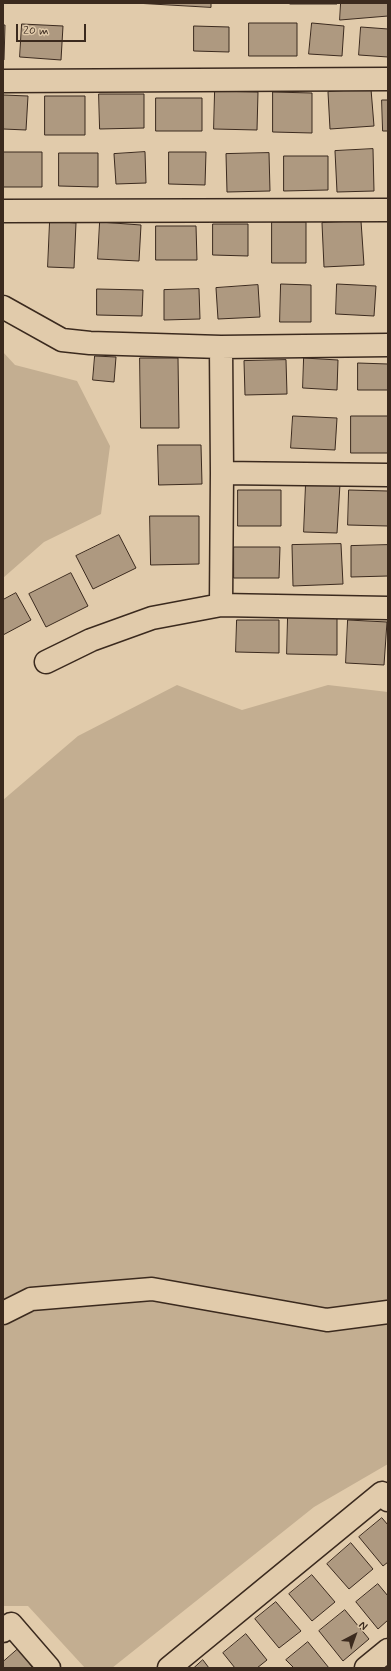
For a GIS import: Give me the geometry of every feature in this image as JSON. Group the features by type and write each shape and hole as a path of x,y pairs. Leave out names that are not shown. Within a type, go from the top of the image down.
{"street":[{"path":"3,81 388,80"},
{"path":"3,211 388,210"},
{"path":"3,307 62,340 90,343 221,347 388,345"},
{"path":"221,347 221,605"},
{"path":"222,473 388,475"},
{"path":"46,662 91,640 152,618 221,605 388,608"},
{"path":"3,1313 31,1299 152,1289 327,1320 388,1312"},
{"path":"169,1668 382,1492 388,1500"},
{"path":"3,1631 11,1624 49,1668"},
{"path":"366,1668 388,1650"}],"shaded area":[{"path":"3,352 15,365 77,381 110,446 101,514 44,542 3,578"},
{"path":"177,685 242,710 328,685 388,692 388,1464 314,1507 112,1668 85,1668 28,1606 3,1606 3,800 78,736"}],"building":[{"path":"135,3 211,3 211,7"},
{"path":"337,3 337,4 290,4"},
{"path":"341,3 388,3 388,16 340,20"},
{"path":"249,23 297,23 297,56 249,56"},
{"path":"312,23 344,26 342,56 309,54"},
{"path":"22,24 63,26 61,60 20,57"},
{"path":"3,25 5,25 4,60 3,60"},
{"path":"194,26 229,27 229,52 194,51"},
{"path":"361,27 388,29 388,57 359,55"},
{"path":"371,89 374,126 330,129 328,92"},
{"path":"215,91 258,92 257,130 214,129"},
{"path":"273,92 312,93 312,133 273,132"},
{"path":"99,94 144,94 144,128 100,129"},
{"path":"3,95 28,96 26,130 3,129"},
{"path":"45,96 85,96 85,135 45,135"},
{"path":"156,98 202,98 202,131 156,131"},
{"path":"382,100 388,100 388,131 383,131"},
{"path":"373,149 374,191 337,192 335,151"},
{"path":"3,152 42,152 42,187 3,187"},
{"path":"145,152 146,183 116,184 114,154"},
{"path":"169,152 206,152 205,185 169,184"},
{"path":"59,153 98,153 98,187 59,186"},
{"path":"269,153 270,191 227,192 226,154"},
{"path":"284,156 328,156 328,190 284,191"},
{"path":"50,221 76,223 74,268 48,267"},
{"path":"361,221 364,265 324,267 322,223"},
{"path":"100,222 141,225 139,261 98,259"},
{"path":"272,222 306,222 306,263 272,263"},
{"path":"213,224 248,224 248,256 213,255"},
{"path":"156,226 196,226 197,260 156,260"},
{"path":"281,284 311,285 311,322 280,322"},
{"path":"337,284 376,286 374,316 336,314"},
{"path":"258,285 260,317 218,319 216,288"},
{"path":"97,289 143,290 142,316 97,315"},
{"path":"199,289 200,319 164,320 164,290"},
{"path":"95,356 116,357 114,382 93,380"},
{"path":"140,358 178,358 179,428 141,428"},
{"path":"304,358 338,360 337,390 303,388"},
{"path":"286,360 287,394 245,395 244,361"},
{"path":"358,363 388,364 388,390 358,390"},
{"path":"293,416 337,418 335,450 291,448"},
{"path":"351,416 388,416 388,453 351,453"},
{"path":"158,445 201,445 202,484 159,485"},
{"path":"306,483 340,484 337,533 304,532"},
{"path":"238,490 281,490 281,526 238,526"},
{"path":"349,490 388,491 388,526 348,525"},
{"path":"150,516 199,516 199,564 151,565"},
{"path":"119,535 136,568 93,589 76,556"},
{"path":"341,544 343,584 293,586 292,545"},
{"path":"388,545 388,576 351,577 351,546"},
{"path":"234,547 280,547 279,578 234,578"},
{"path":"71,573 88,606 46,627 29,594"},
{"path":"16,593 31,620 3,635 3,600"},
{"path":"288,616 337,617 337,655 287,654"},
{"path":"237,620 279,620 279,653 236,652"},
{"path":"348,620 387,622 384,665 346,663"},
{"path":"382,1518 388,1525 388,1562 383,1566 359,1537"},
{"path":"351,1543 373,1569 349,1589 327,1564"},
{"path":"312,1575 335,1602 312,1621 289,1594"},
{"path":"378,1584 388,1596 388,1620 378,1629 356,1602"},
{"path":"276,1602 301,1631 279,1648 255,1619"},
{"path":"345,1610 369,1639 343,1661 319,1631"},
{"path":"246,1634 267,1660 257,1668 235,1668 223,1653"},
{"path":"308,1642 329,1668 294,1668 286,1660"},
{"path":"18,1649 33,1668 3,1668 3,1662"},
{"path":"203,1660 209,1668 194,1668"}]}
